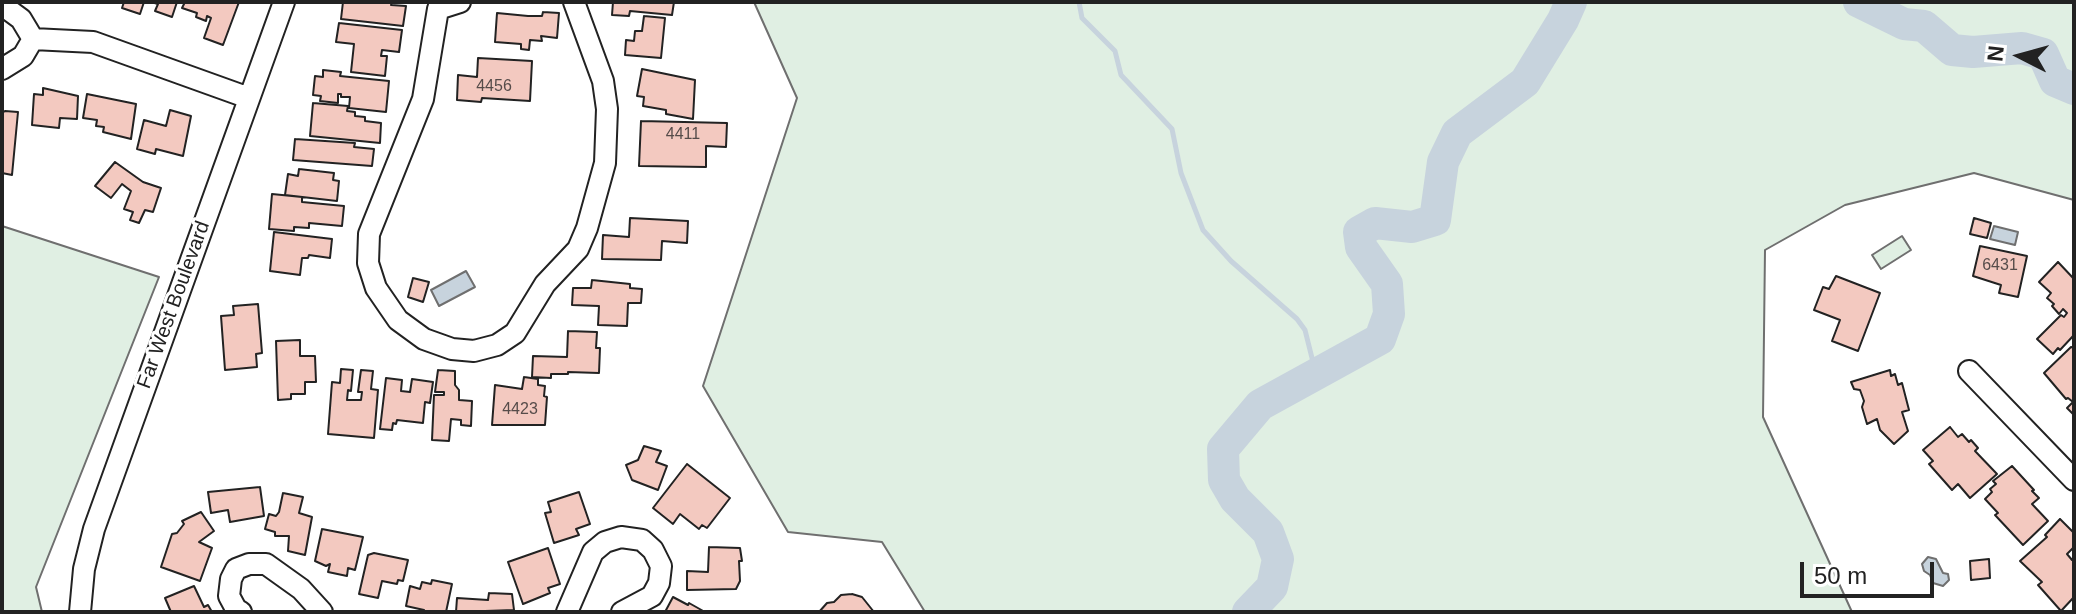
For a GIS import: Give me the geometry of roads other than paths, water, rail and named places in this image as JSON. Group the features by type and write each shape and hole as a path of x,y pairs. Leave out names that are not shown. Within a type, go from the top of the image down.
{"street":[{"name":"Far West Boulevard","path":"80,612 84,569 94,529 284,2"},
{"path":"460,2 436,5 423,99 369,234 368,263 376,288 398,320 424,339 452,349 474,351 497,345 515,333 545,284 578,249 591,217 605,163 607,109 603,81 574,2"},
{"path":"2,5 21,19 33,39"},
{"path":"33,39 93,42 249,98"},
{"path":"2,69 23,56 33,39"},
{"path":"1969,371 2074,480"},
{"path":"567,612 593,552 605,542 621,537 642,540 653,550 661,566 659,583 652,596 622,612"},
{"path":"241,612 229,596 231,579 236,569 249,564 266,564 301,589 322,612"}],"waterway":[{"path":"1079,2 1082,18 1115,51 1121,75 1172,129 1181,173 1203,230 1231,261 1297,319 1305,330 1316,374"},
{"path":"1248,612 1272,587 1278,559 1268,532 1235,499 1224,480 1223,449 1260,405 1380,339 1389,314 1387,284 1361,247 1359,232 1375,223 1412,227 1435,220 1443,162 1457,133 1525,82 1571,2"},
{"path":"1859,2 1904,24 1924,26 1952,50 1973,52 2022,48 2043,54 2055,81 2074,89"}]}
